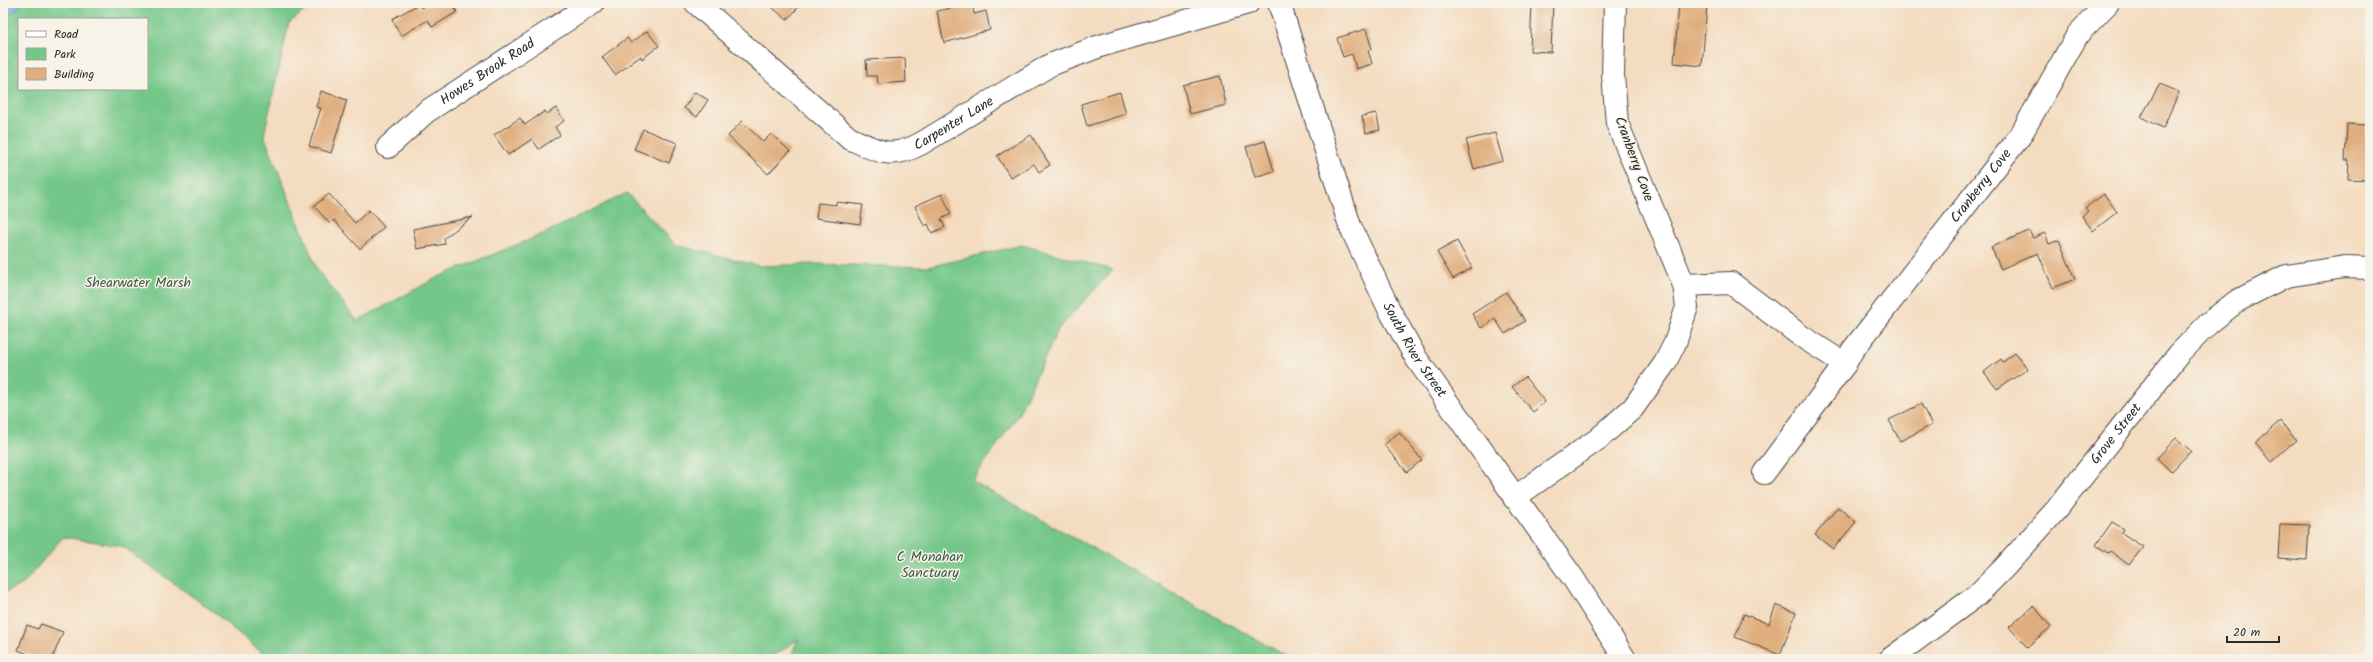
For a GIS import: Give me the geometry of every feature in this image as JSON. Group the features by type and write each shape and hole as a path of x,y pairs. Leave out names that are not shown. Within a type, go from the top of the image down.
{"street":[{"name":"Howes Brook Road","path":"388,147 426,112 593,3"},
{"name":"Carpenter Lane","path":"696,3 849,138 874,150 890,153 906,152 1050,65 1100,46 1248,3"},
{"name":"South River Street","path":"1279,3 1350,226 1367,265 1416,358 1595,610 1625,659"},
{"name":"Cranberry Cove","path":"1514,498 1598,440 1632,408 1665,363 1675,343 1687,307 1684,285 1617,123 1613,75 1615,3"},
{"name":"Cranberry Cove","path":"1764,473 1845,364 1852,351 2020,136 2078,34 2108,3"},
{"name":"Grove Street","path":"1890,659 1976,596 2004,568 2056,510 2179,354 2209,323 2237,301 2286,276 2345,267 2370,268"},
{"path":"1684,285 1731,283 1801,336 1845,364"}],"green space":[{"path":"24,3 315,3 289,23 264,135 317,269 357,321 438,277 543,234 627,193 676,245 760,266 815,264 928,267 1022,245 1113,270 1059,328 1018,415 972,481 1292,659 790,659 798,639 780,652 763,659 269,659 211,610 122,546 63,537 23,584 3,593 3,20"}],"water":[{"path":"3,3 24,3 3,20"}],"building":[{"path":"429,3 452,3 457,12 432,27 428,20 401,36 392,19 419,4 421,8"},
{"path":"767,3 802,3 787,20"},
{"path":"952,3 972,3 974,14 986,11 990,30 944,43 937,11 952,8"},
{"path":"1532,3 1553,3 1551,52 1530,51"},
{"path":"1679,3 1707,5 1702,66 1674,63"},
{"path":"1366,29 1372,49 1368,50 1372,64 1356,69 1352,54 1343,57 1337,38"},
{"path":"647,31 659,46 642,59 641,56 615,75 602,57 627,38 631,43"},
{"path":"905,58 906,82 878,84 877,76 867,76 866,60"},
{"path":"1220,76 1226,105 1190,114 1183,85"},
{"path":"2160,84 2179,92 2163,128 2141,117"},
{"path":"321,91 347,100 331,153 309,146 321,108 316,107"},
{"path":"695,92 708,100 697,117 684,108"},
{"path":"1120,92 1126,114 1087,126 1081,104"},
{"path":"556,108 564,121 555,127 560,135 539,149 532,139 508,155 494,135 520,118 525,125 545,111 547,114"},
{"path":"1376,113 1380,130 1366,133 1362,116"},
{"path":"742,121 763,142 771,134 790,151 768,174 728,136"},
{"path":"2347,124 2366,125 2366,130 2370,130 2367,180 2348,179 2349,160 2345,160"},
{"path":"643,129 677,143 669,163 634,149"},
{"path":"1495,133 1503,161 1474,169 1466,140"},
{"path":"1031,135 1050,165 1039,172 1034,164 1011,178 997,156"},
{"path":"1265,141 1274,171 1255,177 1246,147"},
{"path":"329,194 355,223 369,210 384,227 360,249 334,220 330,224 314,206"},
{"path":"942,194 951,214 941,219 945,227 932,233 928,224 924,226 915,206"},
{"path":"2104,194 2117,212 2093,231 2082,216 2088,211 2085,208"},
{"path":"836,202 863,205 860,224 816,218 818,203 836,205"},
{"path":"473,217 444,238 445,244 417,249 413,229"},
{"path":"2029,231 2033,238 2045,233 2049,244 2059,240 2075,279 2053,288 2038,253 2001,269 1991,247"},
{"path":"1457,241 1472,268 1453,279 1437,252"},
{"path":"1506,292 1525,321 1505,334 1495,319 1481,328 1472,314"},
{"path":"2015,353 2028,369 1997,389 1984,372 2001,359 2003,362"},
{"path":"1525,377 1545,402 1533,412 1512,387"},
{"path":"1921,404 1932,425 1900,441 1889,420"},
{"path":"2280,421 2296,440 2271,462 2255,443"},
{"path":"1399,432 1422,460 1407,472 1384,445"},
{"path":"2176,438 2191,451 2171,472 2157,458"},
{"path":"1838,507 1856,522 1833,549 1815,535"},
{"path":"2112,522 2124,529 2122,533 2143,547 2129,565 2110,551 2108,553 2096,545"},
{"path":"2280,524 2309,525 2307,560 2278,558"},
{"path":"1776,605 1796,613 1780,655 1735,637 1744,614 1769,624"},
{"path":"2034,606 2051,627 2027,647 2009,627"},
{"path":"41,624 63,632 52,659 40,659 18,650 27,625 38,629"}],"park label":[{"name":"Shearwater Marsh","path":"138,283"},
{"name":"C Monahan Sanctuary","path":"930,566"}]}
